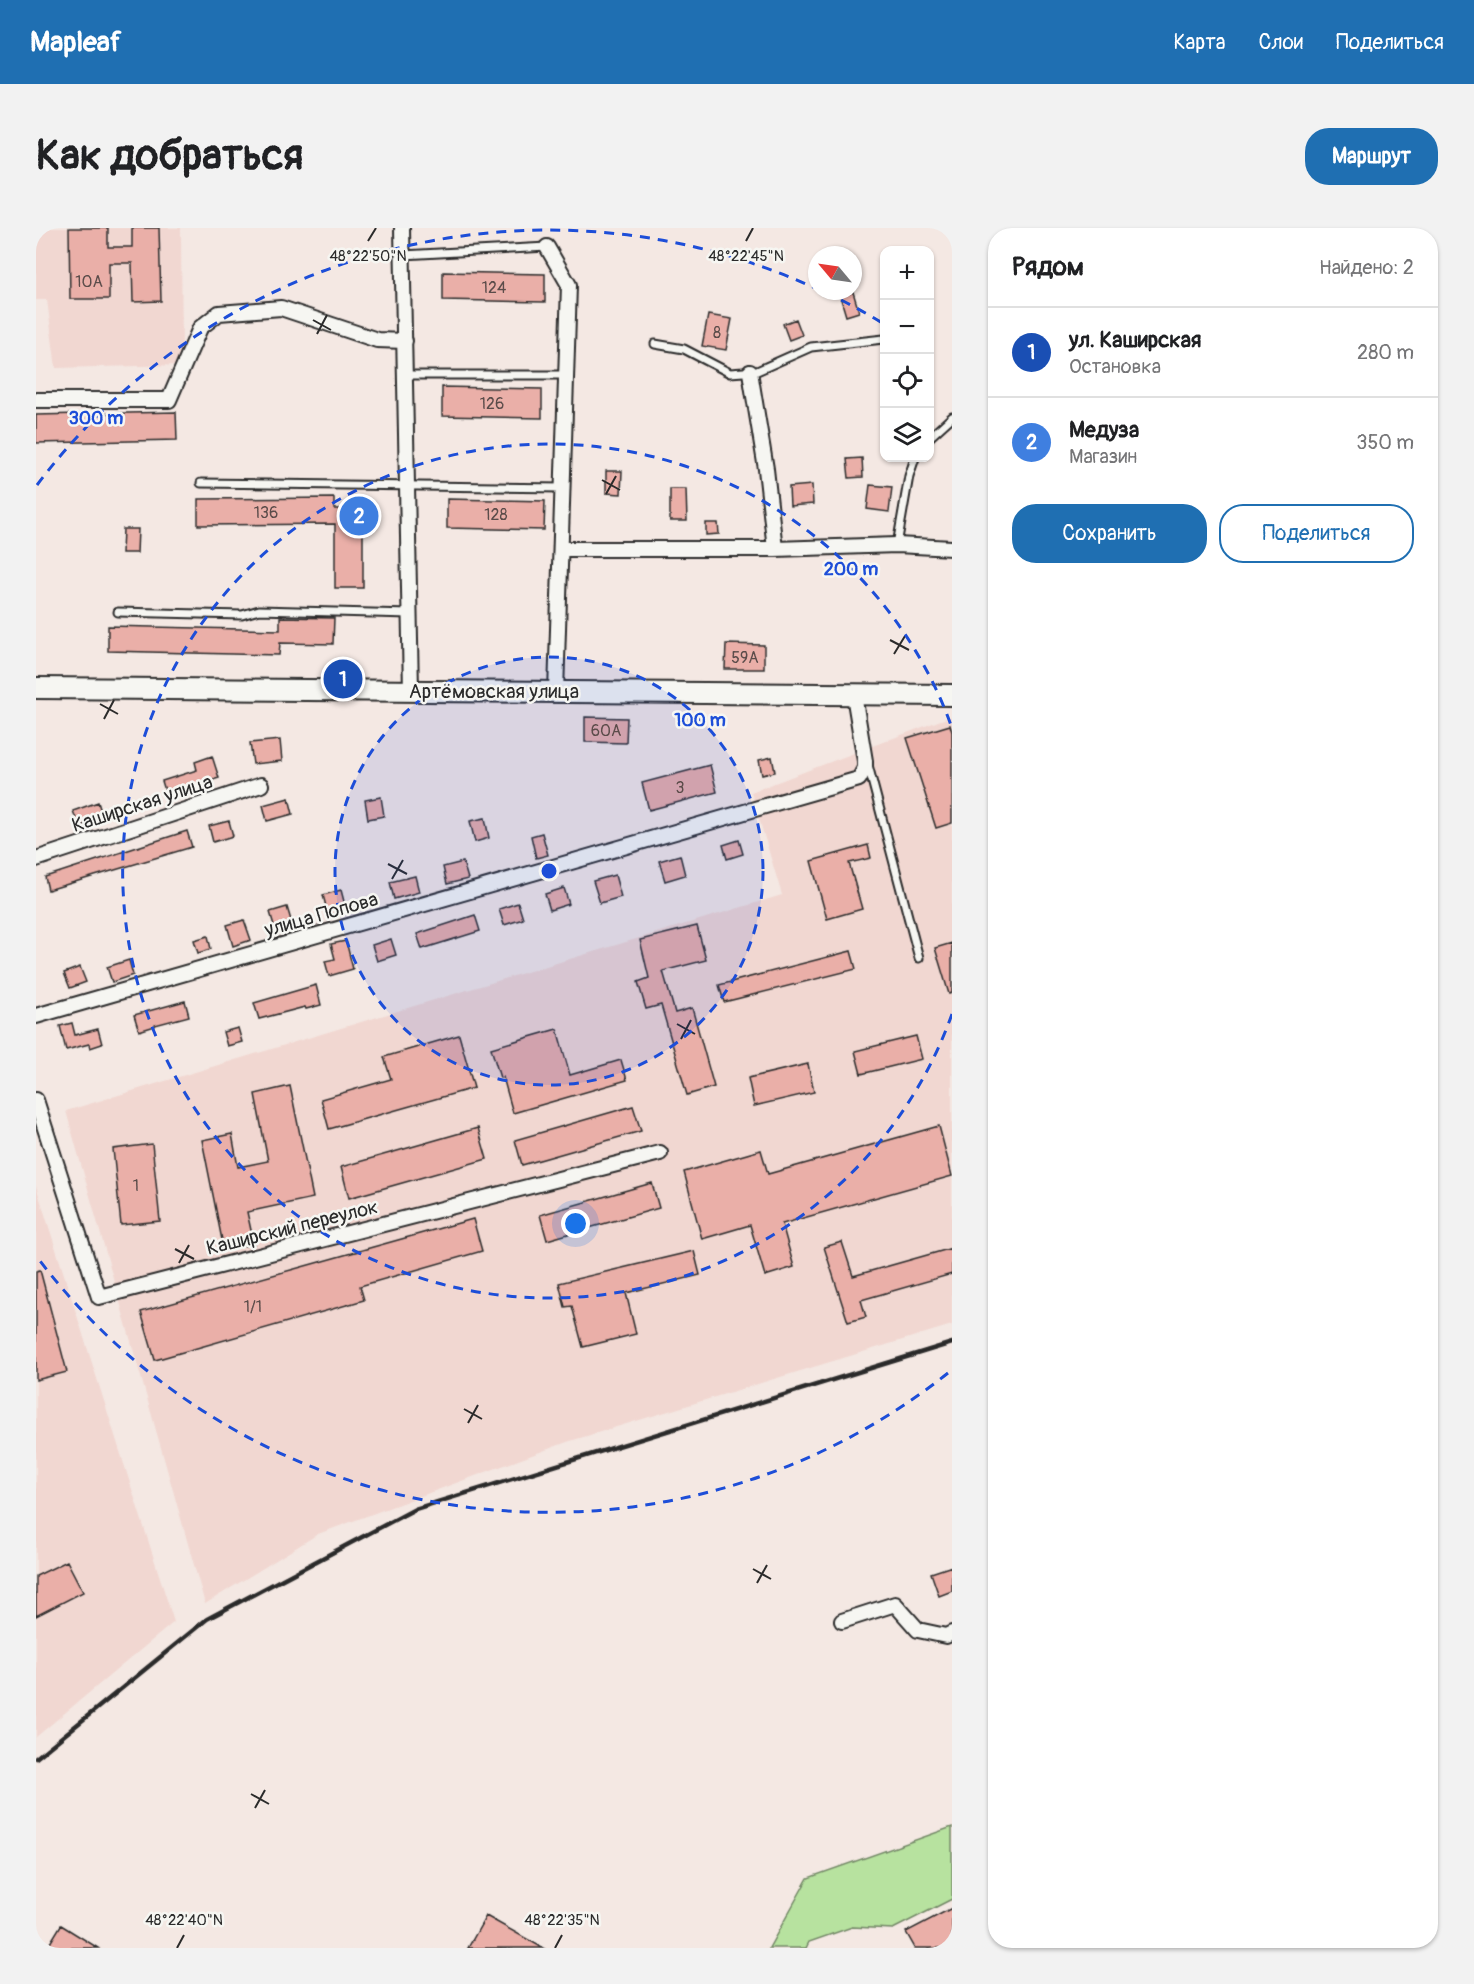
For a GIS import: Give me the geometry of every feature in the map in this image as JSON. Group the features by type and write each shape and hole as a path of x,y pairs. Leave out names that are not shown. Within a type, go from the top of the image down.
{"street":[{"path":"402,228 411,691"},
{"path":"547,247 569,285 556,692"},
{"path":"36,400 169,400 200,328 219,313 281,308 377,340 405,341"},
{"path":"750,372 766,469 775,549"},
{"path":"561,549 775,549 897,545 952,548"},
{"name":"Артёмовская улица","path":"36,688 952,695"},
{"path":"854,695 862,745"},
{"name":"улица Попова","path":"36,1016 859,779 865,768 862,745"},
{"name":"Каширская улица","path":"36,859 261,785"},
{"name":"Каширский переулок","path":"36,1100 99,1297 660,1153"},
{"path":"842,1621 895,1604 918,1630 946,1636 952,1633"}],"lane":[{"path":"403,255 547,247"},
{"path":"655,344 684,349 730,373 757,371 811,347 880,340"},
{"path":"405,375 566,375"},
{"path":"934,433 952,417"},
{"path":"897,545 909,476 914,462"},
{"path":"201,483 563,488"},
{"path":"118,612 242,615 259,610 410,614"},
{"path":"862,745 919,958"}],"shaded area":[{"path":"36,228 181,228 182,365 56,368 47,300 36,300"},
{"path":"952,717 952,1325 567,1442 318,1534 205,1604 66,1111 782,895 751,792"},
{"path":"36,1186 174,1622 36,1737"}],"green space":[{"path":"952,1827 952,1899 893,1929 852,1927 809,1942 806,1948 769,1948 808,1878"}],"building":[{"path":"69,228 108,228 108,247 132,247 132,228 159,228 161,301 133,302 132,263 109,263 109,299 70,299"},
{"path":"443,272 545,274 545,302 443,300"},
{"path":"841,300 855,300 859,312 846,316"},
{"path":"708,315 732,319 726,350 702,346"},
{"path":"796,319 802,335 789,340 783,324"},
{"path":"442,387 542,389 542,418 442,416"},
{"path":"176,412 177,440 36,443 36,415"},
{"path":"862,458 863,477 849,478 847,459"},
{"path":"606,471 622,471 621,494 606,493"},
{"path":"812,485 813,504 790,506 789,487"},
{"path":"870,485 892,487 889,512 867,509"},
{"path":"670,489 686,489 687,521 670,521"},
{"path":"334,498 334,509 363,509 363,588 335,588 335,524 198,525 198,499"},
{"path":"447,499 545,501 544,530 447,528"},
{"path":"706,523 718,523 719,534 706,535"},
{"path":"123,529 138,529 137,553 122,553"},
{"path":"280,617 334,618 333,644 280,643 279,655 108,651 108,626 280,630"},
{"path":"726,644 764,645 764,669 725,669"},
{"path":"585,717 627,718 626,743 585,742"},
{"path":"950,725 952,732 952,823 936,828 907,738"},
{"path":"280,740 282,761 253,764 250,743"},
{"path":"212,756 219,778 167,797 162,781 197,770 195,762"},
{"path":"772,757 775,772 762,775 759,760"},
{"path":"710,765 717,792 649,810 642,783"},
{"path":"381,797 384,816 368,819 365,800"},
{"path":"289,798 293,814 267,821 263,805"},
{"path":"98,802 103,818 79,826 73,811"},
{"path":"485,818 489,838 475,842 470,821"},
{"path":"229,821 233,836 213,842 209,826"},
{"path":"187,831 192,847 48,890 45,877"},
{"path":"542,833 548,855 536,858 531,836"},
{"path":"739,840 743,854 727,859 723,845"},
{"path":"868,845 871,858 849,863 862,909 827,919 811,861"},
{"path":"680,855 685,875 665,881 659,861"},
{"path":"463,862 468,879 447,884 443,867"},
{"path":"615,875 621,897 600,903 593,881"},
{"path":"415,876 419,892 394,899 390,882"},
{"path":"564,888 569,904 550,910 545,894"},
{"path":"341,890 347,913 329,918 323,895"},
{"path":"518,903 523,919 504,925 499,909"},
{"path":"287,907 293,927 276,932 270,912"},
{"path":"475,915 480,931 422,949 417,934"},
{"path":"244,920 251,940 233,946 227,925"},
{"path":"697,926 706,960 663,971 675,1013 692,1008 714,1087 687,1095 661,1005 646,1009 638,982 649,978 640,940"},
{"path":"208,936 211,949 198,953 194,940"},
{"path":"391,939 396,955 377,961 372,945"},
{"path":"346,941 353,969 329,976 325,961 335,959 331,944"},
{"path":"952,943 952,993 949,994 935,948"},
{"path":"851,951 856,969 724,1002 719,985"},
{"path":"129,960 133,975 112,982 107,967"},
{"path":"80,967 86,982 70,988 64,973"},
{"path":"316,985 321,1005 259,1019 254,1003"},
{"path":"185,1001 189,1016 139,1031 134,1015"},
{"path":"72,1023 75,1035 98,1029 102,1044 90,1048 89,1044 66,1050 60,1026"},
{"path":"238,1028 242,1042 227,1046 223,1032"},
{"path":"557,1029 570,1075 621,1060 627,1080 513,1113 503,1077 500,1078 491,1048"},
{"path":"459,1035 474,1088 329,1129 321,1099 391,1079 384,1057"},
{"path":"916,1036 922,1059 861,1074 855,1051"},
{"path":"808,1064 814,1092 754,1106 748,1078"},
{"path":"290,1086 313,1198 247,1212 254,1244 224,1250 202,1140 232,1134 238,1167 268,1161 255,1094"},
{"path":"633,1106 641,1131 522,1165 515,1140"},
{"path":"939,1126 952,1176 782,1224 794,1267 765,1276 750,1225 702,1239 684,1172 761,1150 768,1174"},
{"path":"478,1128 487,1159 349,1198 341,1167"},
{"path":"152,1144 160,1221 121,1225 113,1149"},
{"path":"652,1183 659,1208 547,1240 540,1215"},
{"path":"473,1219 482,1251 360,1286 364,1300 155,1360 141,1312"},
{"path":"842,1242 853,1276 952,1248 952,1274 861,1300 866,1317 848,1322 824,1247"},
{"path":"694,1251 700,1275 626,1293 636,1334 583,1347 572,1306 565,1307 559,1283"},
{"path":"40,1270 67,1372 36,1380 36,1271"},
{"path":"67,1561 83,1592 36,1616 36,1576"},
{"path":"952,1566 952,1591 939,1596 931,1573"},
{"path":"952,1908 952,1948 915,1948 906,1932"},
{"path":"486,1916 543,1948 468,1948"},
{"path":"61,1925 98,1948 47,1948"}],"railway":[{"path":"36,1758 207,1619 415,1509 952,1343"}],"place":[{"name":"Медуза","path":"359,516"},
{"name":"ул. Каширская","path":"343,679"}]}
